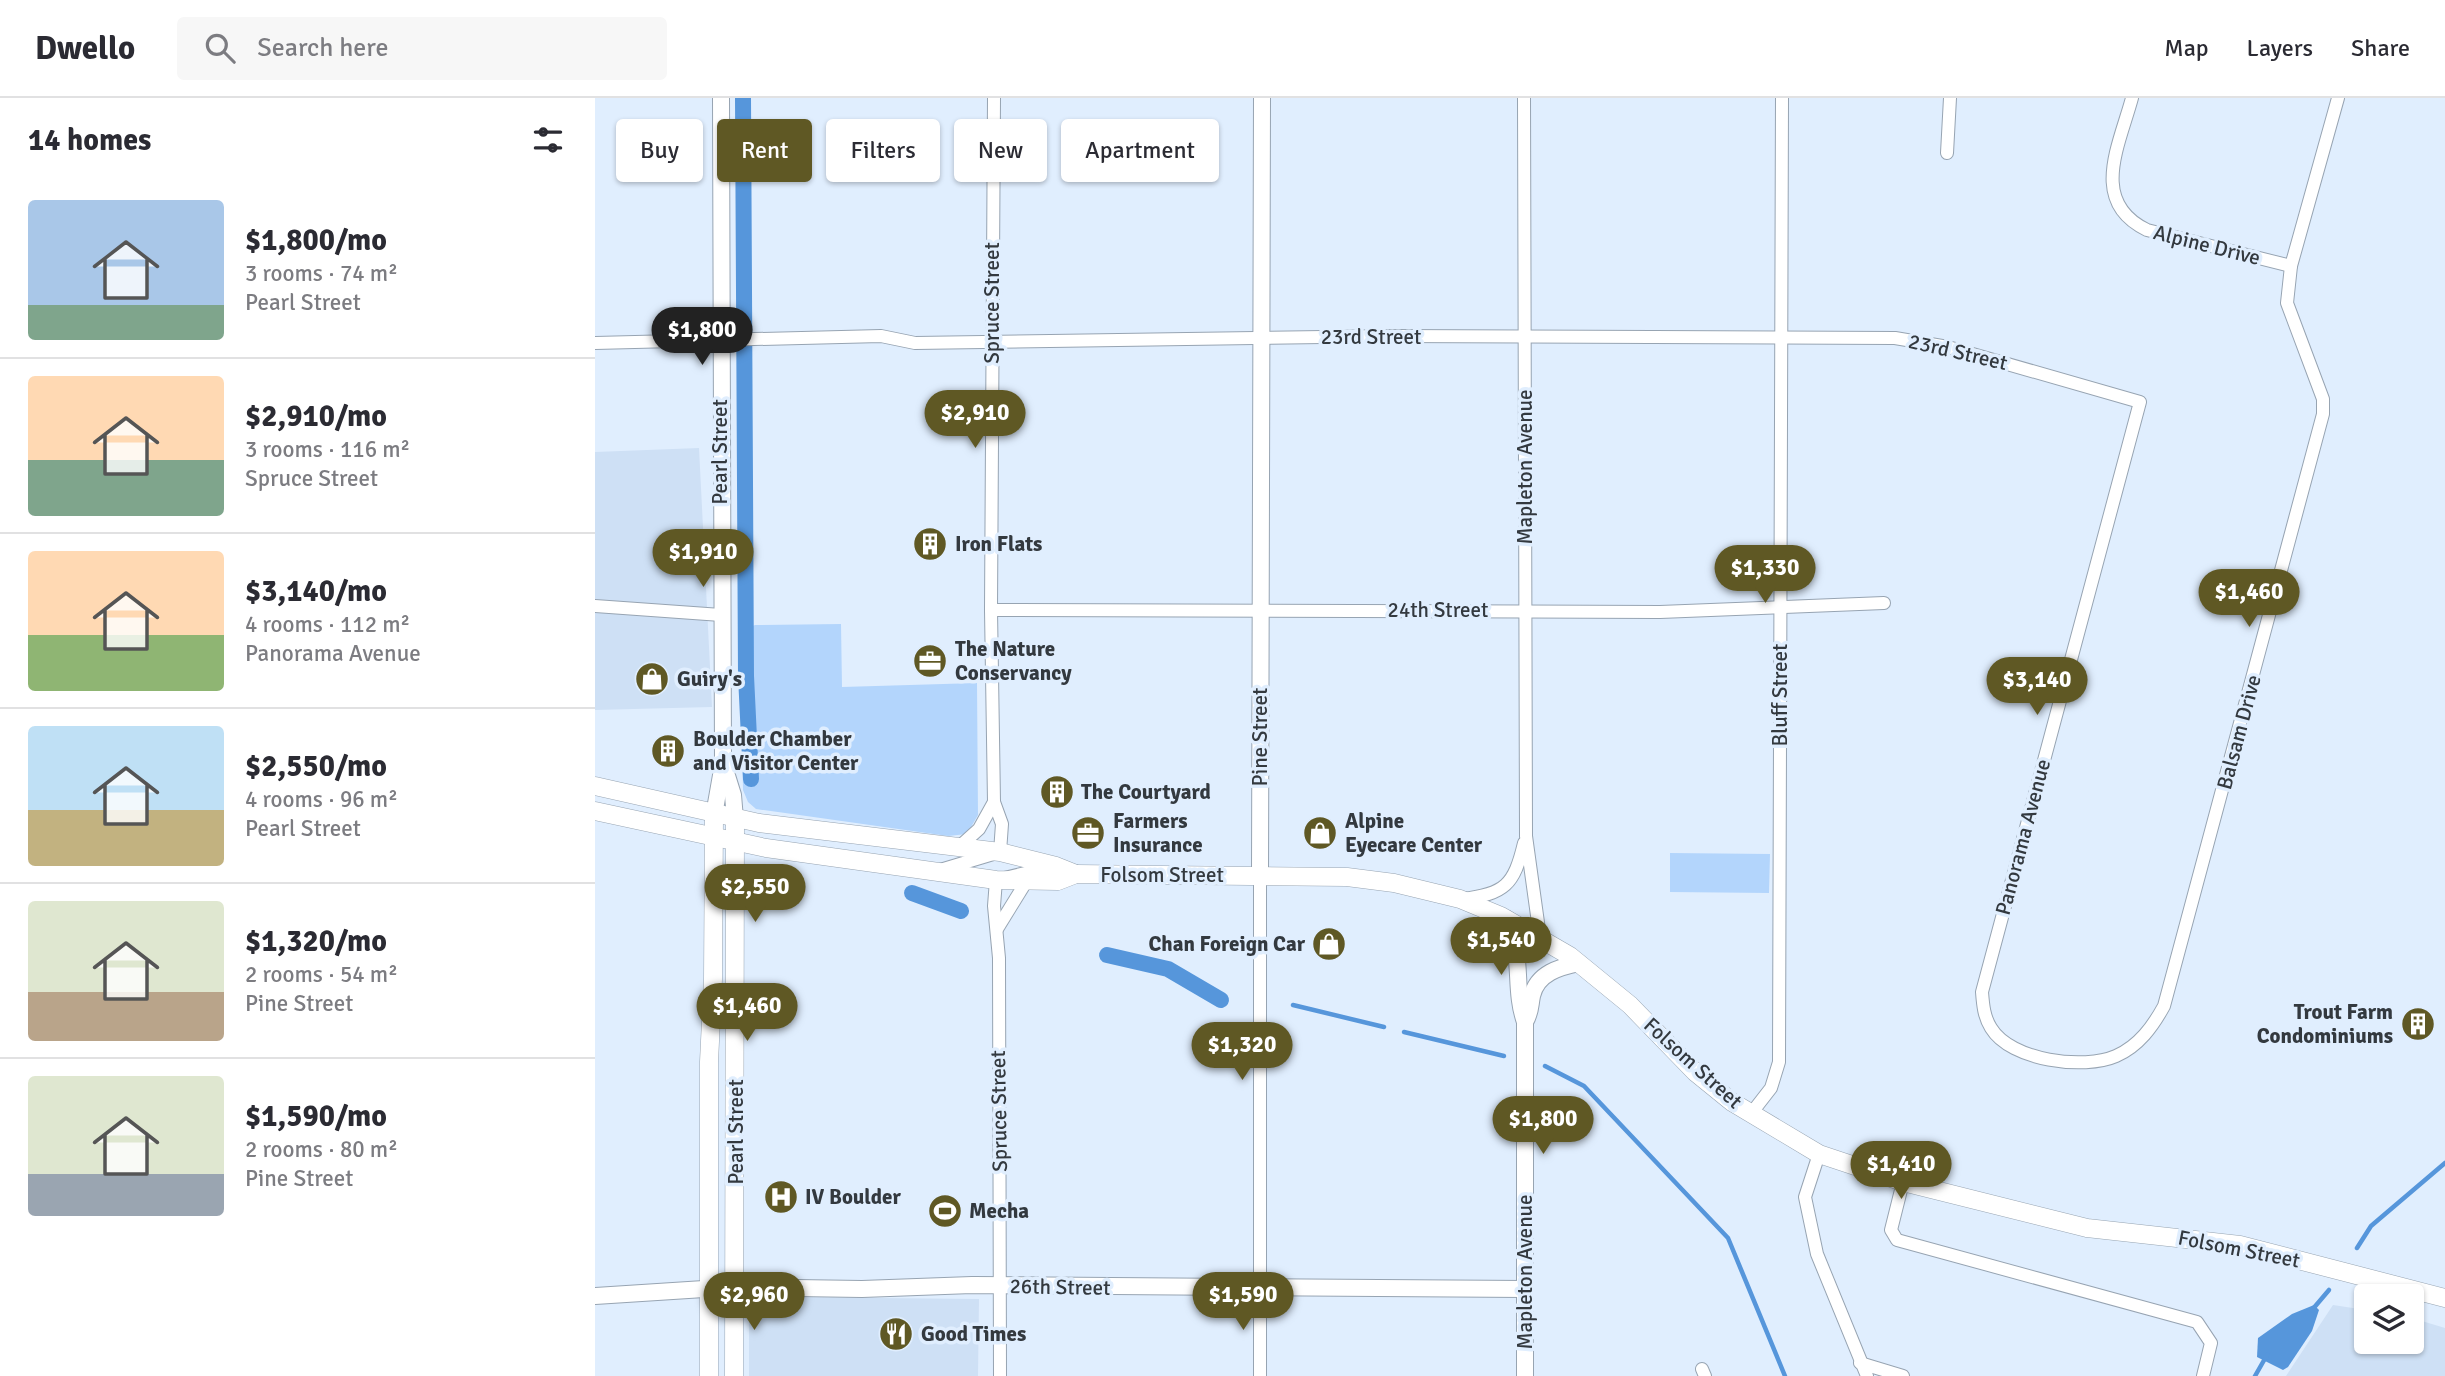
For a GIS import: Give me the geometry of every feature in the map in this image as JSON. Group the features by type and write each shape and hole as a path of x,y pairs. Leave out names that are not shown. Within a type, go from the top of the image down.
{"main road":[{"name":"Folsom Street","path":"595,786 735,819 958,847 1000,844 1076,874 1260,875 1367,879 1459,899 1507,919 1579,963 1630,1005 1695,1072 1750,1115 1819,1154 1903,1182 2087,1227 2209,1240 2327,1266 2445,1298"},
{"name":"Folsom Street","path":"595,811 736,843 996,880 1058,881 1076,874"},
{"name":"Pearl Street","path":"709,1376 714,815"},
{"name":"Pearl Street","path":"734,1376 735,819"},
{"path":"711,1010 718,1012 728,1031 729,1087 735,1113"}],"street":[{"name":"Pearl Street","path":"714,815 723,764 721,98"},
{"name":"Spruce Street","path":"994,98 991,610 994,802 1002,824 1000,844"},
{"name":"Pine Street","path":"1260,1376 1259,338 1262,98"},
{"name":"Mapleton Avenue","path":"1524,98 1526,836 1540,937"},
{"name":"Bluff Street","path":"1750,1115 1771,1088 1779,1062 1782,98"},
{"path":"1947,153 1950,98"},
{"name":"Alpine Drive","path":"2132,98 2111,177 2114,198 2120,210 2133,223 2147,230 2291,266"},
{"name":"Balsam Drive","path":"1991,1029 2017,1050 2067,1063 2088,1063 2116,1056 2134,1045 2154,1025 2164,1006 2323,414 2323,399 2287,303 2291,266 2338,98"},
{"name":"23rd Street","path":"595,343 881,336 915,342 1782,335 1922,340 2140,402"},
{"name":"Panorama Avenue","path":"1991,1029 1984,1014 1982,992 2140,402"},
{"name":"24th Street","path":"991,610 1660,612 1884,603"},
{"path":"595,606 721,615"},
{"name":"Pearl Street","path":"723,764 733,795 735,819"},
{"path":"958,847 979,829 994,802"},
{"name":"Mapleton Avenue","path":"1459,899 1482,897 1506,886 1518,869 1526,836"},
{"path":"936,871 1000,844"},
{"path":"996,880 1056,866"},
{"name":"Spruce Street","path":"996,880 994,898 1000,1376"},
{"path":"996,929 1026,882"},
{"name":"Mapleton Avenue","path":"1507,919 1518,948 1521,1010 1525,1022 1525,1376"},
{"path":"1525,1022 1532,1011 1532,995 1538,981 1560,968 1579,963"},
{"path":"1819,1154 1805,1197 1817,1254 1867,1376"},
{"path":"1903,1182 1891,1230 1897,1240 2197,1322 2211,1343 2203,1376"},
{"name":"26th Street","path":"595,1296 735,1287 1525,1289"},
{"path":"1860,1363 1903,1376"}],"shaded area":[{"path":"699,448 712,707 595,710 595,452"},
{"path":"841,624 842,687 977,683 978,815 967,834 948,836 756,809 748,802 743,790 740,641 743,630 755,625"},
{"path":"1670,853 1770,854 1769,893 1670,892"},
{"path":"779,1297 979,1299 978,1376 749,1376 749,1311 759,1300"},
{"path":"2333,1305 2354,1308 2354,1354 2424,1354 2424,1322 2445,1328 2445,1376 2286,1376"}],"water":[{"path":"2314,1305 2319,1310 2312,1331 2288,1367 2283,1370 2257,1357 2258,1338 2292,1314"}],"waterway":[{"path":"743,98 746,676 751,779"},
{"path":"912,893 961,911"},
{"path":"1107,955 1168,969 1221,1000"},
{"path":"1293,1005 1384,1027"},
{"path":"1404,1032 1504,1056"},
{"path":"1545,1066 1584,1086 1728,1238 1785,1376"},
{"path":"2357,1248 2371,1226 2445,1163"},
{"path":"2312,1310 2329,1290"},
{"path":"2255,1376 2267,1355"}],"place":[{"name":"Iron Flats","path":"930,544"},
{"name":"The Nature Conservancy","path":"930,661"},
{"name":"Guiry's","path":"652,679"},
{"name":"Boulder Chamber and Visitor Center","path":"668,751"},
{"name":"The Courtyard","path":"1057,792"},
{"name":"Farmers Insurance","path":"1088,833"},
{"name":"Alpine Eyecare Center","path":"1320,833"},
{"name":"Chan Foreign Car","path":"1329,944"},
{"name":"Trout Farm Condominiums","path":"2418,1024"},
{"name":"IV Boulder","path":"781,1197"},
{"name":"Mecha","path":"945,1211"},
{"name":"Good Times","path":"896,1334"}]}
